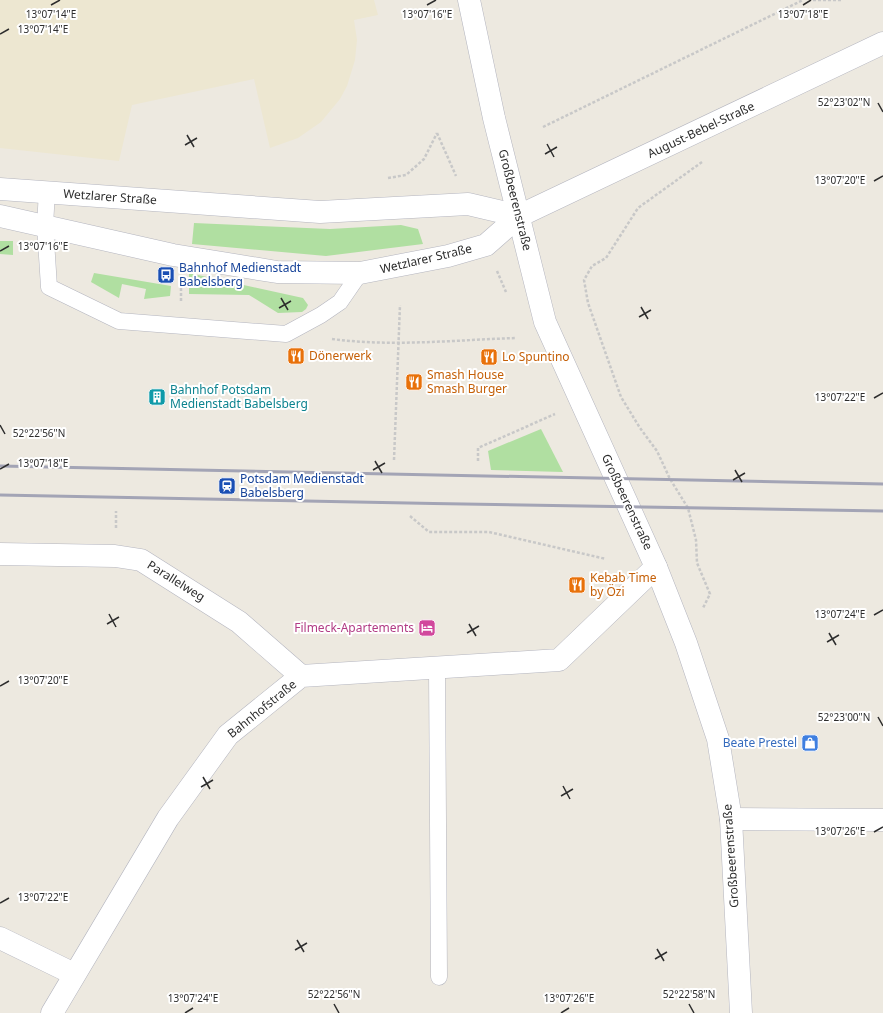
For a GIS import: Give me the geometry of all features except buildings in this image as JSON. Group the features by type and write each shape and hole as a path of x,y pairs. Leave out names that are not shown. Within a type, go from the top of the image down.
{"street":[{"name":"Großbeerenstraße","path":"469,0 494,118 545,322 656,566 686,643 718,739 731,819 732,868 741,1013"},
{"name":"August-Bebel-Straße","path":"519,216 883,43"},
{"name":"Wetzlarer Straße","path":"0,189 320,212 468,204 519,216"},
{"name":"Wetzlarer Straße","path":"0,216 173,254 276,272 360,273 448,256 486,245 519,216"},
{"name":"Parallelweg","path":"0,554 115,556 141,560 239,622 301,676"},
{"name":"Bahnhofstraße","path":"52,1013 168,818 228,735 301,676 559,660 656,566"},
{"path":"731,819 883,820"},
{"path":"0,938 74,974"}],"lane":[{"path":"47,192 45,225 49,287 119,321 286,334 321,315 340,302 360,273"},
{"path":"437,668 439,977"}],"path":[{"path":"543,126 804,0"},
{"path":"814,0 841,0"},
{"path":"384,178 406,175 424,159 437,133"},
{"path":"704,160 699,166 638,208 606,258 592,266 584,280 588,303 621,397 657,451 688,508 696,540 697,563 710,594"},
{"path":"486,245 507,294"},
{"path":"394,460 400,305"},
{"path":"286,334 353,342 516,338"},
{"path":"478,461 478,448 556,414"},
{"path":"410,516 429,532 489,532 606,560"}],"shaded area":[{"path":"0,0 374,0 378,15 354,20 357,40 355,60 347,86 340,99 321,122 298,138 270,148 254,79 132,105 119,161 0,148"}],"green space":[{"path":"194,223 330,229 401,225 418,229 423,244 326,256 192,244"},
{"path":"0,241 13,241 13,255 0,254"},
{"path":"94,273 171,286 170,296 144,299 146,289 122,284 119,298 91,282"},
{"path":"189,273 303,298 308,305 302,312 278,313 249,295 189,294"},
{"path":"541,429 563,472 491,470 488,451"}],"railway":[{"path":"0,466 883,484"},
{"path":"0,495 883,511"}],"place":[{"name":"Bahnhof Medienstadt Babelsberg","path":"166,275"},
{"name":"Dönerwerk","path":"296,356"},
{"name":"Lo Spuntino","path":"489,357"},
{"name":"Smash House Smash Burger","path":"414,382"},
{"name":"Bahnhof Potsdam Medienstadt Babelsberg","path":"157,397"},
{"name":"Potsdam Medienstadt Babelsberg","path":"227,486"},
{"name":"Kebab Time by Özi","path":"577,585"},
{"name":"Filmeck-Apartements","path":"427,628"},
{"name":"Beate Prestel","path":"810,743"}]}
